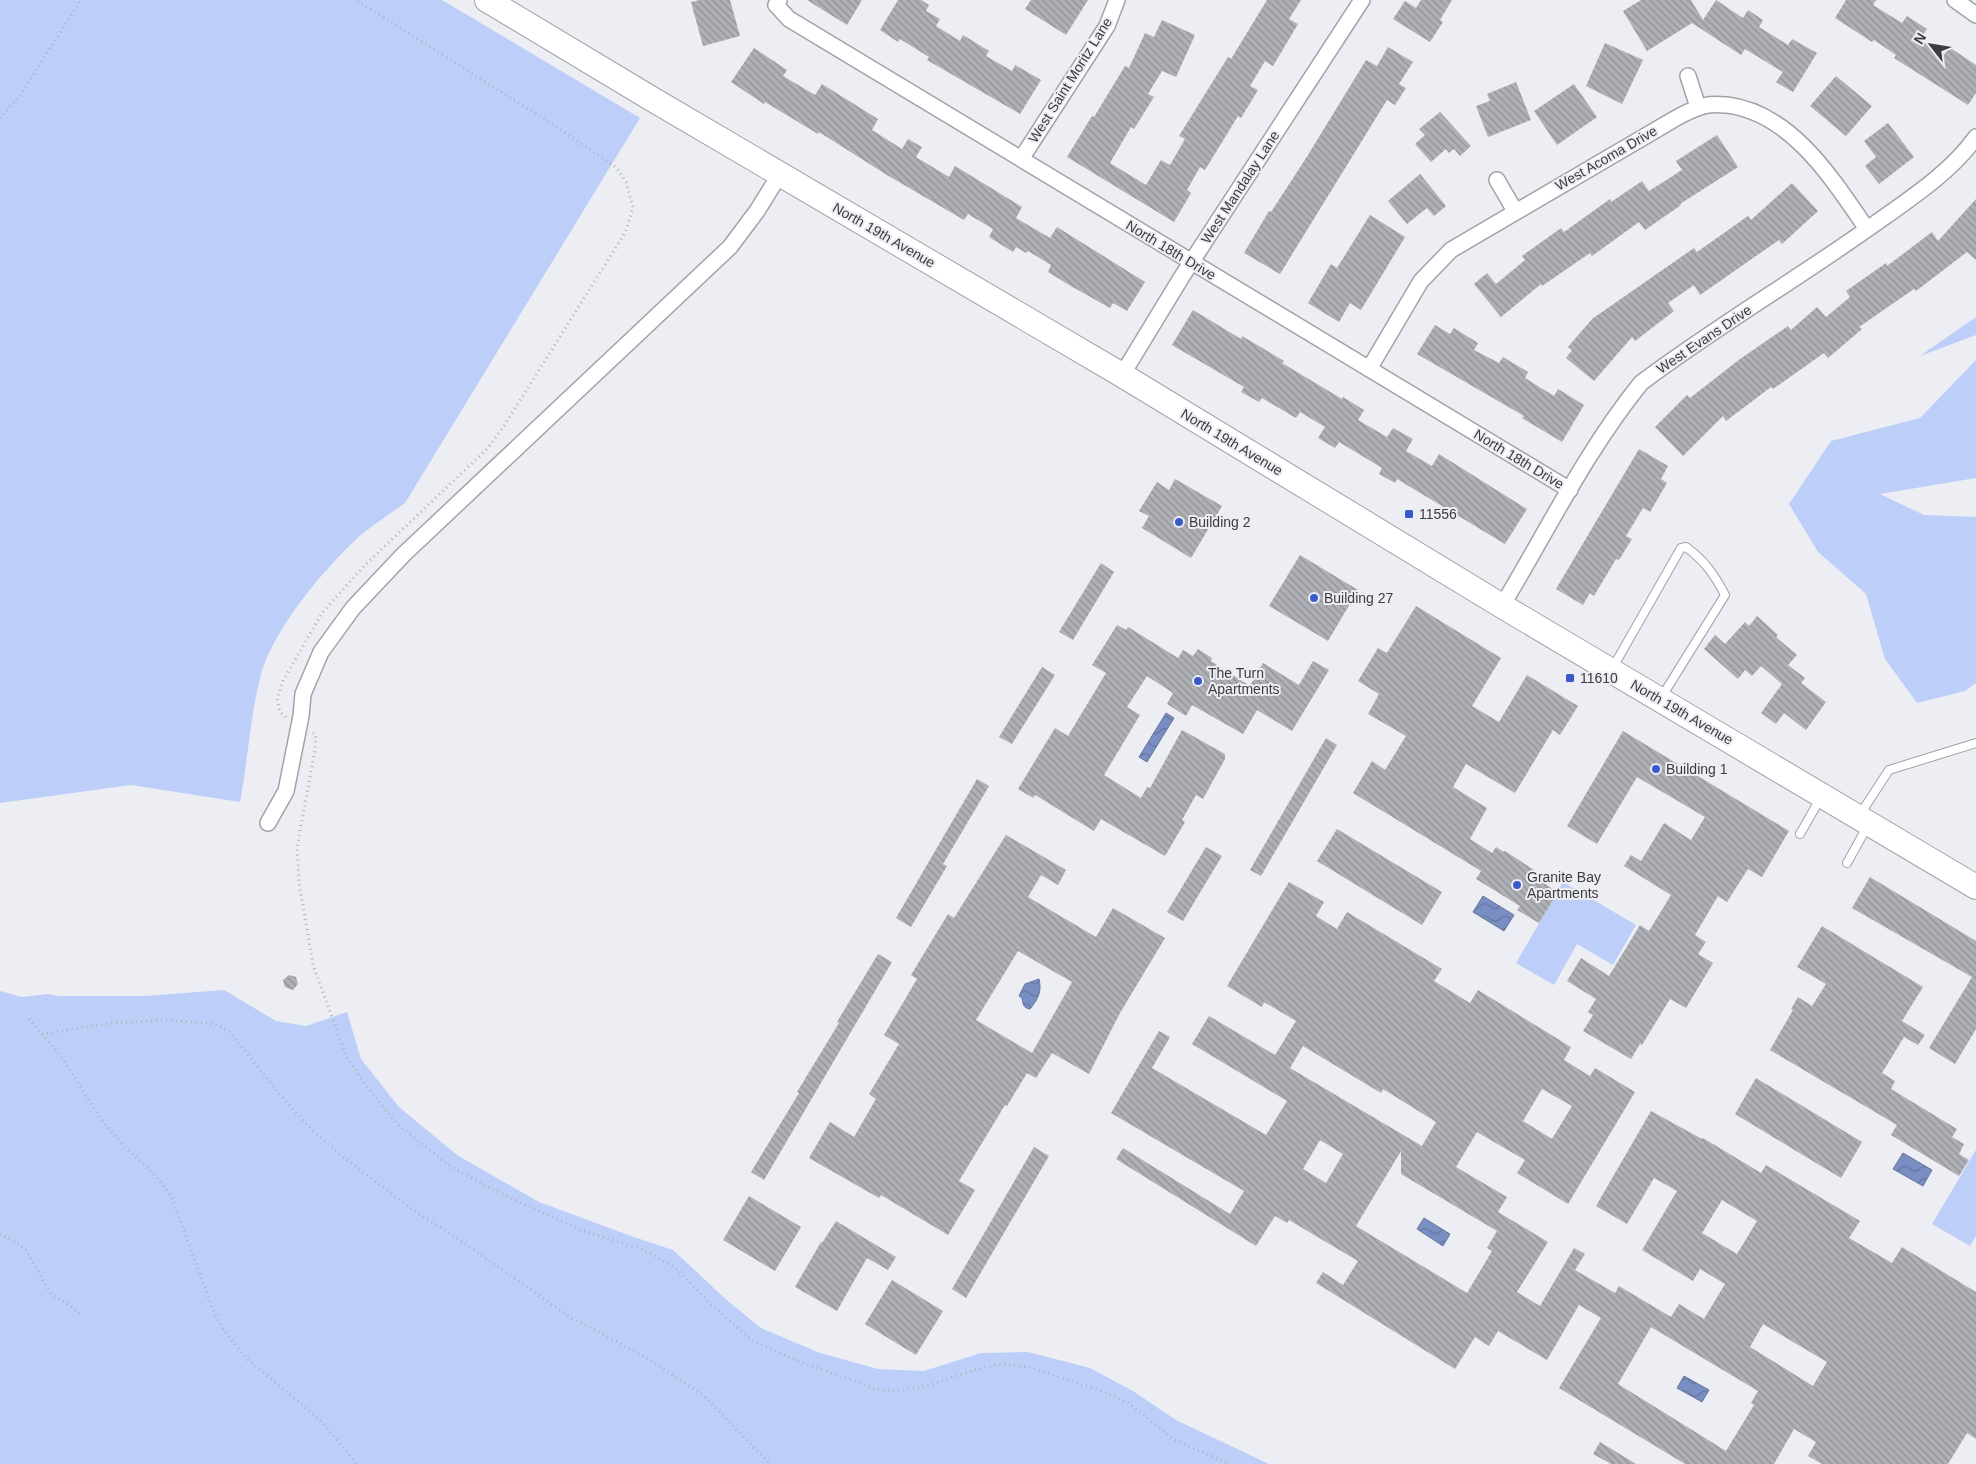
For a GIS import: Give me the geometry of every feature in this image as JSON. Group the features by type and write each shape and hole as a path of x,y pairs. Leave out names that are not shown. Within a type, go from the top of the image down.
{"main road":[{"name":"North 19th Avenue","path":"486,0 1122,375 1502,606 1976,887"}],"street":[{"name":"West Saint Moritz Lane","path":"1021,159 1107,26 1117,0"},
{"name":"West Mandalay Lane","path":"1122,375 1191,263 1362,0"},
{"path":"1955,0 1976,15"},
{"name":"North 18th Drive","path":"778,3 789,19 1570,490"},
{"path":"1688,76 1698,107"},
{"name":"West Acoma Drive","path":"1369,369 1421,281 1451,250 1515,211 1698,107 1710,104 1740,107 1766,118 1805,148 1831,179 1867,229"},
{"name":"West Evans Drive","path":"1502,606 1621,408 1641,383 1867,229 1918,192 1967,150 1976,136"},
{"path":"268,823 286,791 300,724 303,694 321,652 353,608 403,555 730,247 757,211 780,174"},
{"path":"1497,180 1515,211"}],"lane":[{"path":"1611,670 1681,548 1686,547 1701,558 1714,574 1725,595 1660,699"},
{"path":"1847,863 1864,820 1889,770 1976,743"},
{"path":"1800,834 1823,795"}],"path":[{"path":"0,118 20,94 82,0"},
{"path":"356,0 554,125 617,168 626,182 633,207 626,231 504,426 487,449 365,565 322,613 283,681 276,699 280,712 316,736 297,847 299,882 313,965 346,1056 397,1124 450,1166 580,1230 641,1249 657,1257 677,1269 712,1305 762,1347 876,1389 896,1390 927,1386 975,1370 1001,1364 1029,1367 1105,1392 1128,1403 1175,1440 1230,1464"},
{"path":"29,1019 63,1059 100,1118 125,1147 156,1176 171,1196 216,1315 226,1333 246,1358 320,1420 358,1464"},
{"path":"42,1034 110,1023 168,1020 215,1024 229,1031 283,1098 308,1126 337,1152 420,1215 448,1232 570,1317 649,1359 690,1385 723,1413 770,1464"},
{"path":"0,1234 15,1241 26,1250 51,1294 80,1314"}],"shaded area":[{"path":"0,0 442,0 640,118 405,503 362,534 348,547 303,599 277,637 261,674 257,690 240,802 131,785 0,803"},
{"path":"1976,317 1976,335 1920,356"},
{"path":"1976,360 1976,478 1880,494 1924,515 1976,517 1976,683 1965,691 1917,703 1885,659 1866,594 1818,552 1789,504 1831,441 1920,418"},
{"path":"1563,882 1636,925 1613,965 1577,944 1554,985 1516,963"},
{"path":"224,990 276,1021 306,1026 347,1012 361,1059 399,1107 457,1155 539,1202 673,1250 729,1302 761,1328 820,1353 878,1369 924,1371 981,1353 1028,1352 1090,1368 1133,1391 1176,1420 1269,1464 0,1464 0,991 22,997 48,994 59,996 144,996"},
{"path":"1976,1150 1976,1236 1970,1246 1932,1224"}],"water":[{"path":"1166,713 1174,718 1147,762 1139,757"},
{"path":"1483,896 1514,915 1504,931 1473,912"},
{"path":"1039,979 1039,995 1030,1009 1026,1008 1022,998 1019,996 1025,984"},
{"path":"1903,1153 1932,1170 1923,1186 1893,1169"},
{"path":"1424,1218 1450,1234 1443,1246 1417,1229"},
{"path":"1684,1376 1709,1390 1702,1402 1677,1388"}],"building":[{"path":"700,0 730,0 740,36 703,46 691,2"},
{"path":"807,0 862,0 847,25"},
{"path":"898,0 921,0 929,5 926,11 940,19 936,26 960,41 963,35 989,51 986,56 1012,71 1015,65 1041,80 1020,114 927,60 929,57 900,39 898,42 880,30"},
{"path":"1031,0 1088,0 1066,35 1025,9"},
{"path":"1267,0 1301,0 1289,19 1298,24 1273,66 1265,61 1250,86 1258,90 1241,118 1238,116 1205,170 1200,167 1187,190 1191,193 1174,222 1067,157 1125,66 1129,68 1145,33 1154,37 1162,20 1195,35 1176,77 1162,71 1148,94 1154,97 1134,129 1131,127 1110,163 1146,185 1161,160 1170,165 1185,139 1179,136 1228,57 1231,59"},
{"path":"1421,0 1452,0 1440,20 1443,22 1430,42 1393,19 1405,1 1416,8"},
{"path":"1641,0 1691,0 1703,20 1716,0 1743,18 1748,10 1763,20 1759,27 1788,45 1792,39 1817,53 1793,92 1776,82 1783,72 1745,49 1741,55 1692,23 1647,51 1623,11"},
{"path":"1846,0 1876,0 1873,5 1902,23 1907,16 1927,29 1920,39 1944,55 1949,47 1976,65 1976,93 1968,105 1894,58 1896,55 1874,40 1872,42 1835,18"},
{"path":"1605,43 1643,60 1622,104 1586,86"},
{"path":"1388,47 1413,62 1399,84 1406,88 1395,105 1387,100 1280,274 1244,253 1269,211 1271,212 1308,155 1366,60 1377,66"},
{"path":"754,48 787,70 783,76 815,95 822,84 878,119 872,130 902,149 908,139 922,147 916,157 949,177 955,166 1022,207 1016,218 1050,238 1057,227 1145,282 1127,311 1113,303 1110,308 1069,285 1048,272 1051,265 1028,251 1026,253 1016,247 1013,252 989,237 993,229 968,214 964,220 819,132 818,134 765,102 764,104 731,82"},
{"path":"1836,76 1872,106 1846,136 1810,106"},
{"path":"1516,82 1531,120 1488,137 1476,106 1490,101 1487,94"},
{"path":"1574,84 1597,117 1557,145 1534,111"},
{"path":"1440,112 1471,146 1460,156 1454,149 1449,153 1446,149 1431,162 1415,144 1425,135 1419,129"},
{"path":"1888,123 1914,157 1879,184 1865,166 1876,157 1864,141"},
{"path":"1717,135 1738,167 1680,204 1645,230 1639,222 1592,256 1590,253 1542,286 1541,284 1501,317 1474,284 1487,273 1496,284 1525,260 1522,256 1561,228 1564,232 1610,199 1611,202 1642,181 1649,191 1682,170 1676,161"},
{"path":"1420,174 1446,206 1434,216 1427,208 1407,224 1388,201"},
{"path":"1792,183 1818,211 1782,244 1779,240 1700,295 1694,285 1668,303 1674,311 1635,341 1632,337 1594,381 1566,358 1572,350 1568,347 1592,319 1694,248 1697,252 1748,216 1751,220"},
{"path":"1976,199 1976,260 1967,252 1916,291 1914,289 1859,327 1862,329 1828,358 1824,353 1773,389 1771,387 1726,421 1723,416 1683,456 1655,427 1687,395 1690,398 1740,359 1788,326 1791,330 1817,307 1826,317 1850,297 1846,291 1886,263 1887,266 1932,232 1938,241"},
{"path":"1370,215 1405,237 1361,310 1350,303 1339,322 1308,303 1331,264 1337,268"},
{"path":"1193,310 1241,339 1242,336 1284,361 1282,363 1364,410 1358,420 1387,437 1393,428 1413,439 1406,451 1432,466 1439,454 1527,509 1505,544 1397,479 1395,483 1379,474 1382,468 1339,442 1335,448 1318,438 1325,427 1300,412 1296,418 1262,398 1259,402 1241,392 1244,387 1172,345"},
{"path":"1435,325 1450,334 1454,328 1478,343 1474,350 1499,363 1503,357 1528,372 1525,378 1554,396 1558,389 1584,405 1562,442 1522,418 1524,416 1417,354"},
{"path":"1639,449 1668,466 1661,479 1667,483 1650,512 1643,508 1626,536 1632,539 1619,560 1616,559 1594,596 1590,593 1583,605 1556,589"},
{"name":"Building 2","path":"1175,479 1222,506 1191,558 1142,528 1149,516 1139,511 1157,482 1169,490"},
{"name":"Building 27","path":"1300,555 1358,590 1328,641 1269,606"},
{"path":"1101,563 1114,572 1073,640 1059,632"},
{"path":"1416,606 1501,658 1472,706 1499,722 1527,675 1578,706 1560,735 1553,730 1515,793 1466,764 1453,787 1487,808 1470,839 1492,853 1496,847 1505,851 1540,874 1537,879 1558,892 1539,923 1517,910 1520,906 1476,879 1481,871 1353,793 1372,761 1385,770 1406,736 1368,714 1379,694 1358,681 1378,648 1387,653"},
{"path":"1757,616 1778,635 1776,637 1797,655 1788,665 1805,678 1801,683 1826,702 1806,730 1784,713 1776,724 1761,713 1782,684 1761,666 1752,676 1745,670 1738,679 1704,649 1715,635 1725,644 1745,622 1749,626"},
{"path":"1117,625 1126,630 1128,627 1178,658 1183,650 1193,656 1198,649 1212,658 1211,661 1250,686 1263,663 1299,685 1313,661 1329,670 1292,731 1257,710 1243,734 1192,705 1186,716 1167,704 1173,693 1147,676 1127,707 1140,715 1104,775 1141,798 1147,787 1150,788 1182,730 1225,754 1225,759 1203,799 1196,795 1182,820 1185,822 1165,856 1101,819 1094,831 1035,795 1033,798 1018,789 1055,728 1068,736 1106,673 1092,665"},
{"path":"1042,667 1055,675 1012,744 999,737"},
{"path":"1623,731 1789,831 1762,877 1748,869 1727,902 1718,896 1695,935 1706,942 1698,954 1713,963 1686,1008 1670,999 1642,1045 1640,1044 1631,1059 1583,1031 1593,1015 1588,1012 1596,999 1567,981 1581,958 1609,976 1640,925 1649,931 1671,895 1624,866 1631,855 1641,861 1664,823 1691,840 1705,817 1637,777 1597,844 1567,826"},
{"path":"1326,738 1337,745 1261,876 1250,870"},
{"path":"977,779 989,786 943,864 947,866 911,927 896,918"},
{"path":"1337,829 1442,892 1422,925 1317,861"},
{"path":"1006,835 1066,870 1058,885 1041,875 1028,897 1096,937 1113,908 1165,938 1120,1013 1089,1074 1052,1053 1036,1078 1027,1073 1007,1106 1005,1105 959,1181 975,1190 948,1235 881,1195 879,1198 809,1158 830,1122 854,1137 876,1099 869,1094 899,1044 884,1035 917,979 911,975 948,914 954,918","holes":["1018,951 1072,982 1032,1053 976,1020"]},
{"path":"1206,847 1222,856 1183,921 1167,912"},
{"path":"1870,877 1976,941 1976,1029 1955,1064 1929,1048 1972,977 1852,908"},
{"path":"1289,882 1324,902 1316,916 1337,929 1347,912 1442,969 1434,981 1470,1003 1478,990 1571,1047 1564,1060 1590,1076 1595,1068 1635,1092 1568,1204 1517,1173 1525,1160 1477,1132 1456,1167 1507,1197 1498,1212 1548,1242 1517,1292 1540,1306 1574,1248 1585,1254 1575,1270 1615,1293 1619,1286 1671,1317 1679,1304 1704,1319 1725,1284 1700,1269 1693,1281 1642,1250 1677,1191 1654,1178 1627,1224 1596,1206 1651,1111 1703,1138 1761,1173 1766,1165 1860,1221 1849,1238 1892,1263 1902,1247 1976,1292 1976,1439 1967,1433 1948,1464 1822,1464 1808,1456 1816,1442 1794,1429 1774,1464 1685,1464 1559,1388 1601,1318 1579,1305 1547,1360 1498,1331 1489,1346 1475,1337 1455,1369 1316,1283 1323,1272 1343,1285 1358,1261 1289,1220 1287,1223 1275,1216 1256,1246 1116,1159 1123,1148 1230,1214 1244,1191 1111,1113 1159,1031 1170,1037 1152,1068 1266,1135 1287,1101 1192,1044 1209,1016 1275,1055 1296,1021 1264,1002 1262,1007 1227,986","holes":["1303,1046 1381,1093 1383,1089 1436,1122 1422,1146 1290,1068","1542,1089 1572,1106 1552,1139 1523,1121","1320,1140 1343,1154 1326,1183 1303,1169","1401,1151 1401,1174 1497,1231 1487,1248 1492,1251 1467,1293 1356,1226","1722,1200 1757,1221 1737,1254 1702,1233","1763,1324 1827,1362 1813,1386 1750,1347","1651,1327 1758,1391 1751,1403 1754,1405 1726,1451 1618,1384"]},
{"path":"1822,926 1923,987 1902,1021 1925,1035 1918,1045 1904,1037 1882,1073 1895,1081 1891,1089 1957,1129 1952,1137 1964,1144 1959,1154 1969,1160 1959,1176 1891,1135 1897,1125 1770,1050 1793,1010 1791,1009 1798,997 1812,1006 1826,984 1797,967"},
{"path":"878,954 892,962 764,1180 751,1172 799,1093 797,1092"},
{"path":"289,975 296,977 298,984 293,990 285,987 283,980"},
{"path":"1756,1078 1862,1142 1841,1178 1735,1114"},
{"path":"1034,1147 1049,1156 966,1298 952,1289"},
{"path":"749,1196 801,1227 775,1271 723,1240"},
{"path":"836,1221 896,1257 888,1270 867,1258 837,1311 795,1287 821,1242"},
{"path":"892,1280 943,1311 916,1355 865,1324"},
{"path":"1600,1442 1636,1464 1611,1464 1593,1454"}],"place":[{"name":"11556","path":"1409,514"},
{"name":"Building 2","path":"1179,522"},
{"name":"Building 27","path":"1314,598"},
{"name":"11610","path":"1570,678"},
{"name":"The Turn Apartments","path":"1198,681"},
{"name":"Building 1","path":"1656,769"},
{"name":"Granite Bay Apartments","path":"1517,885"}]}
